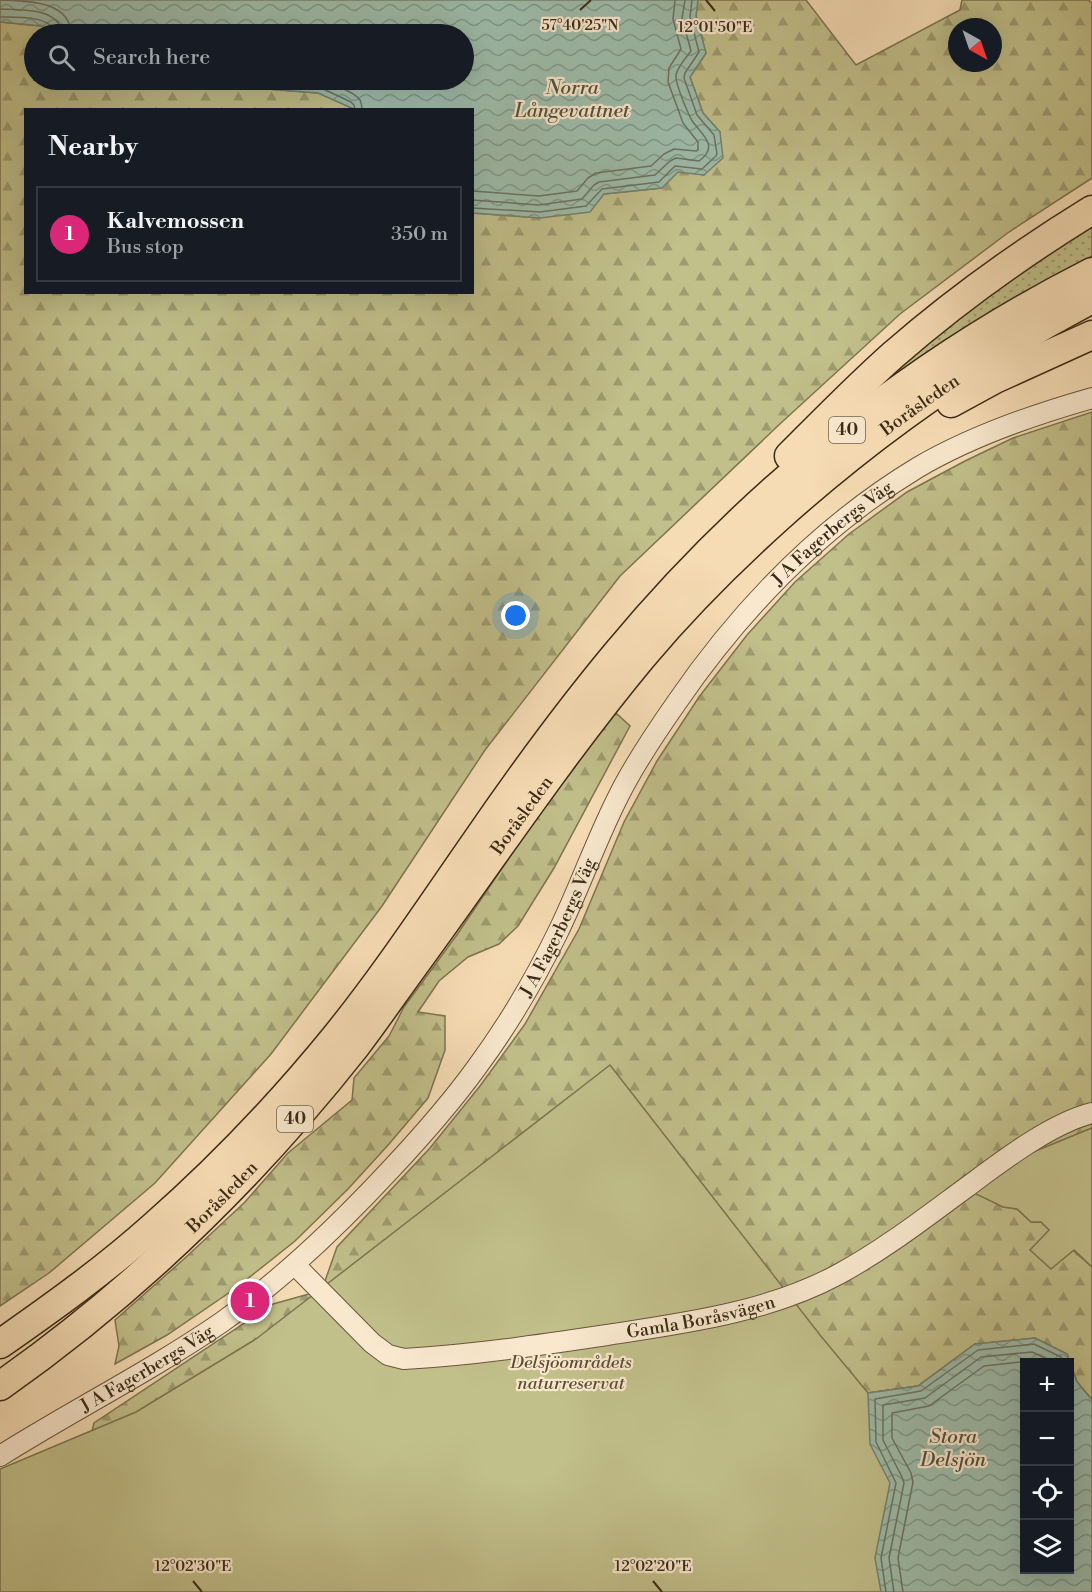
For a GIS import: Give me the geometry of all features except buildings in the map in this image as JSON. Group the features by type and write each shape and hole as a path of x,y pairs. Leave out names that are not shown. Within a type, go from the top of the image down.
{"highway":[{"path":"667,595 733,512 893,355 993,275 1092,210"},
{"name":"Boråsleden","path":"0,1344 46,1312 151,1229 198,1186 296,1085 376,984 557,728 667,595 737,525 837,437 907,383 980,334 1049,293 1092,272"},
{"name":"Boråsleden","path":"0,1386 130,1285 258,1161 309,1104 357,1044 532,799 642,656 736,556 823,477 885,428 996,353 1092,299"},
{"path":"823,477 995,379 1092,335"}],"street":[{"name":"J A Fagerbergs Väg","path":"0,1456 134,1378 207,1332 250,1301 295,1264 350,1213 402,1157 476,1068 521,1001 562,923 619,795 656,733 705,662 769,586 821,537 873,497 920,466 988,432 1092,398"},
{"name":"Gamla Boråsvägen","path":"295,1264 372,1343 388,1355 404,1359 513,1349 694,1322 784,1299 838,1274 900,1237 1005,1158 1058,1128 1092,1113"}],"green space":[{"path":"698,0 806,0 856,65 960,10 962,0 1088,0 1092,3 1092,178 1009,232 900,314 620,576 485,750 382,906 271,1054 155,1183 49,1273 0,1306 0,22 24,24 24,90 279,90 319,93 352,108 24,108 24,294 474,294 474,213 540,218 604,194 662,188 678,171 704,175 720,132 703,113 690,77 706,53 696,16"},
{"path":"1092,224 1092,256 998,310 848,409 947,325"},
{"path":"1092,412 1092,1128 1026,1155 1003,1207 1017,1209 1031,1222 1041,1222 1092,1267 1092,1400 1077,1382 1074,1374 1074,1358 1068,1358 1067,1354 975,1344 918,1386 868,1393 0,1592 89,1443 94,1423 273,1304 309,1294 325,1281 337,1247 430,1148 480,1086 525,1024 579,929 624,822 657,761 699,697 747,635 795,582 849,534 907,492 1013,438"},
{"path":"616,713 630,726 554,868 518,926 499,944 468,957 439,981 418,1012 445,1016 445,1050 428,1098 348,1189 295,1241 236,1288 167,1335 115,1364 119,1346 115,1320 245,1202 288,1153 352,1100 354,1078 389,1036 404,1007 456,936 541,811 601,728"},
{"name":"Delsjöområdets naturreservat","path":"610,1065 820,1335 868,1393 918,1386 975,1344 1035,1338 1067,1354 1068,1358 1020,1358 1020,1574 1074,1574 1074,1373 1077,1382 1092,1400 1092,1592 0,1592 0,1469 136,1412 256,1339"},
{"path":"1092,1128 1092,1267 1074,1250 1051,1269 1030,1250 1049,1230 1041,1222 1031,1222 1017,1209 1003,1207 972,1192 1026,1155"}],"water":[{"name":"Norra Långevattnet","path":"0,0 698,0 696,16 706,53 690,77 703,113 720,132 723,158 704,175 678,172 662,188 604,194 590,212 540,218 474,213 474,108 352,108 318,93 279,90 474,90 474,24 24,24 0,22"},
{"name":"Stora Delsjön","path":"1035,1338 1067,1354 1068,1358 1020,1358 1020,1574 1074,1574 1074,1373 1077,1382 1092,1400 1092,1592 881,1592 875,1558 890,1483 870,1444 868,1393 918,1386 975,1344"}],"place":[{"name":"Kalvemossen","path":"250,1301"}]}
